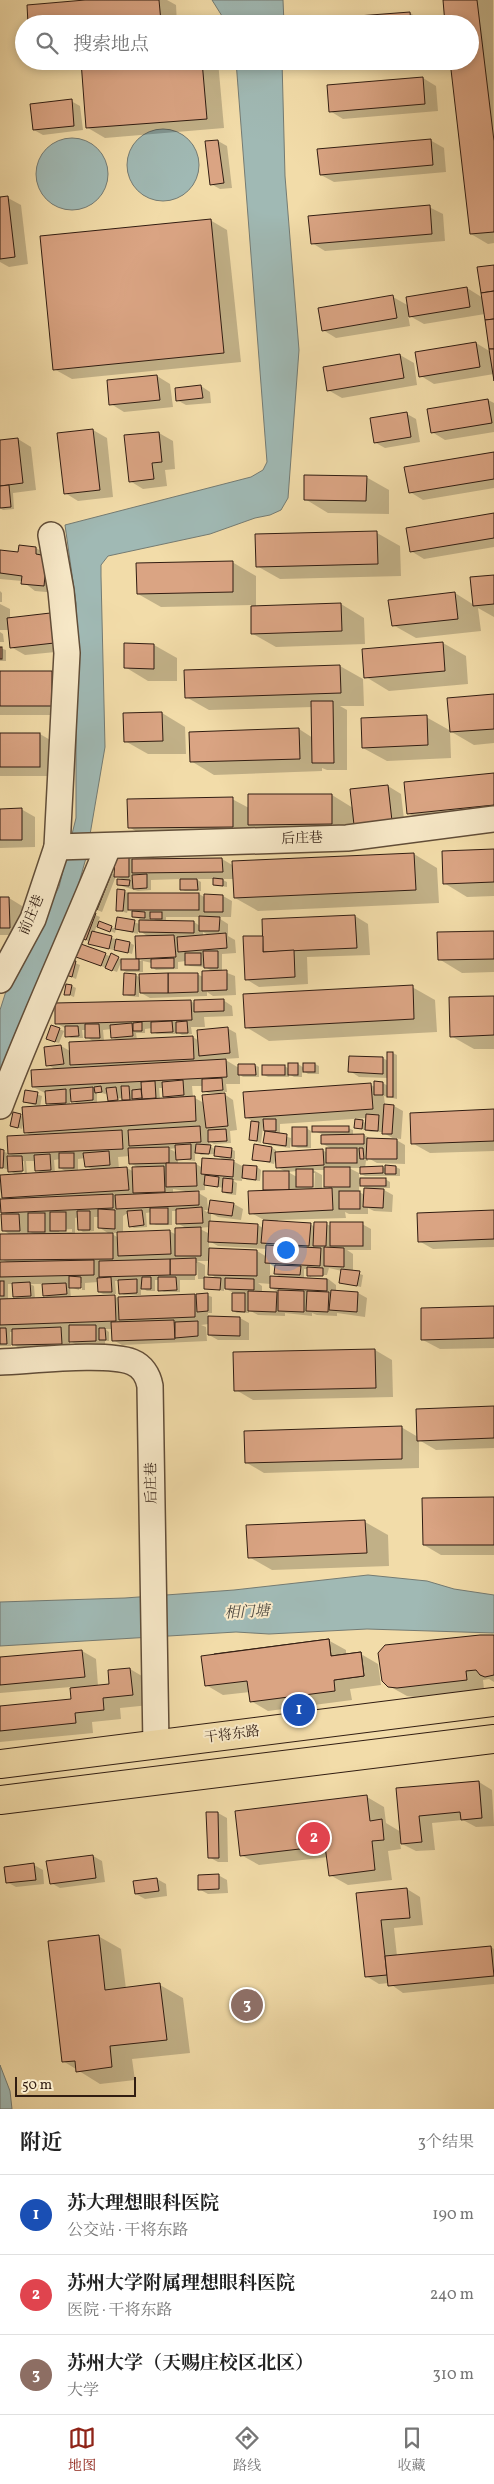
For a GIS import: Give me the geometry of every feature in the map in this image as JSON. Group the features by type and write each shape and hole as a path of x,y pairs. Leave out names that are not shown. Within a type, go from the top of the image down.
{"main road":[{"name":"干将东路","path":"0,1764 494,1702"},
{"path":"0,1800 494,1739"}],"street":[{"name":"前庄巷","path":"0,980 33,919 57,847 67,653 61,591 51,535"},
{"name":"后庄巷","path":"57,847 347,838 494,819"},
{"path":"0,1106 29,1030 72,935 103,847"},
{"name":"后庄巷","path":"0,1362 111,1358 134,1363 142,1368 148,1376 150,1386 155,1589 156,1745"}],"water":[{"path":"212,0 283,0 284,15 221,15"},
{"path":"237,70 282,70 285,176 299,350 288,498 281,510 270,515 255,518 210,534 108,556 101,565 105,747 86,858 70,914 26,1007 0,1080 0,1010 8,985 59,887 76,818 76,603 65,525 251,477 263,470 267,462"},
{"path":"163,129 183,135 193,145 199,165 193,185 183,195 163,201 143,195 133,185 127,165 133,145 143,135"},
{"path":"72,138 92,144 102,154 108,174 102,194 92,204 72,210 52,204 42,194 36,174 42,154 52,144"},
{"name":"相门塘","path":"368,1575 427,1581 454,1589 494,1595 494,1633 367,1629 269,1634 236,1632 0,1646 0,1602 125,1598 234,1590"},
{"path":"0,2065 10,2091 12,2109 0,2109"}],"building":[{"path":"85,0 159,0 160,15 28,15 27,5"},
{"path":"443,0 477,0 479,15 444,15"},
{"path":"410,12 410,15 371,15"},
{"path":"479,17 494,141 494,232 470,234 451,70 479,70"},
{"path":"82,70 203,70 207,119 86,128"},
{"path":"423,77 425,104 329,112 327,85"},
{"path":"72,99 74,126 33,130 30,104"},
{"path":"431,139 433,165 320,175 317,149"},
{"path":"218,140 224,183 210,185 205,141"},
{"path":"8,196 15,257 0,259 0,197"},
{"path":"430,205 432,234 311,244 308,216"},
{"path":"211,219 224,353 53,370 40,236"},
{"path":"494,265 494,291 481,293 477,267"},
{"path":"467,287 470,307 409,317 406,297"},
{"path":"494,291 494,319 485,320 481,293"},
{"path":"393,295 397,318 322,331 318,308"},
{"path":"494,319 494,349 489,349 485,320"},
{"path":"476,342 480,367 419,377 415,352"},
{"path":"489,349 494,349 494,381"},
{"path":"400,354 404,378 327,391 323,367"},
{"path":"157,375 160,400 109,405 107,380"},
{"path":"201,385 203,398 176,401 175,388"},
{"path":"488,399 492,423 431,433 427,409"},
{"path":"407,412 411,437 374,443 370,418"},
{"path":"93,429 100,490 64,494 57,433"},
{"path":"159,432 162,462 152,463 154,479 129,482 124,435"},
{"path":"18,438 23,483 0,486 0,440"},
{"path":"494,452 494,479 409,493 404,467"},
{"path":"304,475 367,476 366,501 304,500"},
{"path":"9,485 11,507 0,508 0,486"},
{"path":"494,513 494,538 410,552 406,528"},
{"path":"377,531 378,564 256,567 255,534"},
{"path":"19,545 36,547 36,554 47,556 44,586 21,584 22,576 0,573 0,550 18,552"},
{"path":"233,561 233,592 137,594 136,563"},
{"path":"494,575 494,604 473,606 470,577"},
{"path":"455,592 458,619 392,626 388,600"},
{"path":"341,603 342,631 251,634 251,606"},
{"path":"59,612 63,642 10,648 7,618"},
{"path":"443,642 445,671 364,678 362,649"},
{"path":"124,643 154,644 154,669 124,668"},
{"path":"0,647 2,647 2,659 0,659"},
{"path":"340,665 341,693 185,698 184,670"},
{"path":"0,671 52,671 52,706 0,706"},
{"path":"494,694 494,729 450,732 447,698"},
{"path":"311,701 333,701 334,763 312,763"},
{"path":"162,712 163,741 124,742 123,713"},
{"path":"427,715 428,745 362,748 361,718"},
{"path":"299,728 300,759 190,762 189,732"},
{"path":"0,733 40,733 40,767 0,767"},
{"path":"494,773 494,805 407,814 404,782"},
{"path":"388,785 392,821 354,825 350,789"},
{"path":"248,794 332,794 332,824 248,825"},
{"path":"233,797 233,827 128,828 127,799"},
{"path":"22,808 22,840 0,840 0,809"},
{"path":"494,849 494,882 443,884 442,851"},
{"path":"414,853 416,890 234,898 232,861"},
{"path":"115,855 129,856 129,877 114,877"},
{"path":"222,858 223,872 132,873 132,859"},
{"path":"106,869 112,872 97,910 91,908"},
{"path":"147,874 147,888 133,889 132,875"},
{"path":"213,878 223,879 223,886 213,885"},
{"path":"117,879 130,880 129,886 117,885"},
{"path":"180,879 197,879 198,890 180,890"},
{"path":"117,889 125,890 123,911 116,911"},
{"path":"128,893 199,893 199,910 128,910"},
{"path":"204,894 223,895 223,912 204,912"},
{"path":"0,897 9,897 10,928 0,928"},
{"path":"90,911 96,913 86,940 80,938"},
{"path":"132,911 145,912 145,918 132,917"},
{"path":"150,912 162,912 162,919 150,919"},
{"path":"355,915 357,948 263,952 262,919"},
{"path":"199,916 220,917 219,931 199,931"},
{"path":"117,917 135,920 133,932 115,929"},
{"path":"139,920 194,921 194,933 139,932"},
{"path":"99,921 112,926 110,932 97,927"},
{"path":"92,931 112,936 109,949 88,944"},
{"path":"494,931 494,959 438,960 437,932"},
{"path":"226,933 227,948 178,952 177,937"},
{"path":"174,935 176,957 136,959 135,936"},
{"path":"243,936 263,936 263,952 294,950 295,977 245,980"},
{"path":"116,939 130,942 128,953 114,950"},
{"path":"81,944 106,953 101,966 76,957"},
{"path":"203,951 218,951 218,968 204,968"},
{"path":"111,953 119,957 112,971 105,968"},
{"path":"185,953 201,953 201,965 185,965"},
{"path":"174,958 174,968 151,968 151,959"},
{"path":"121,959 139,959 139,970 121,970"},
{"path":"70,960 76,961 72,977 66,975"},
{"path":"227,970 227,990 202,991 202,971"},
{"path":"124,973 136,974 135,995 123,995"},
{"path":"168,973 198,973 198,992 168,993"},
{"path":"168,973 168,993 140,993 139,974"},
{"path":"66,984 72,985 70,995 64,995"},
{"path":"413,985 414,1019 245,1028 243,994"},
{"path":"494,996 494,1035 450,1037 449,997"},
{"path":"224,999 224,1011 194,1012 194,1000"},
{"path":"191,1000 192,1020 55,1024 55,1003"},
{"path":"172,1021 173,1032 151,1033 151,1022"},
{"path":"187,1021 188,1033 176,1033 176,1022"},
{"path":"142,1022 142,1031 133,1031 133,1023"},
{"path":"132,1023 133,1036 111,1038 110,1025"},
{"path":"85,1024 99,1024 100,1038 85,1038"},
{"path":"51,1025 60,1028 55,1042 46,1039"},
{"path":"65,1026 78,1026 79,1036 65,1037"},
{"path":"228,1027 230,1053 199,1056 197,1030"},
{"path":"193,1036 194,1059 70,1065 69,1042"},
{"path":"61,1045 64,1064 46,1066 44,1047"},
{"path":"387,1052 393,1052 393,1097 387,1097"},
{"path":"349,1056 383,1057 383,1074 348,1072"},
{"path":"226,1059 227,1077 32,1087 31,1070"},
{"path":"288,1063 298,1063 298,1075 288,1075"},
{"path":"303,1063 315,1063 315,1072 303,1072"},
{"path":"238,1064 255,1064 256,1075 238,1075"},
{"path":"262,1065 285,1065 285,1075 262,1075"},
{"path":"222,1078 223,1090 202,1092 202,1079"},
{"path":"183,1080 184,1095 163,1097 162,1082"},
{"path":"155,1081 156,1098 142,1099 141,1082"},
{"path":"374,1081 383,1082 383,1095 374,1095"},
{"path":"371,1083 373,1109 245,1118 243,1092"},
{"path":"101,1086 102,1092 95,1093 94,1087"},
{"path":"121,1086 129,1086 130,1100 122,1100"},
{"path":"93,1087 93,1100 71,1102 70,1089"},
{"path":"116,1087 118,1100 108,1101 106,1088"},
{"path":"66,1089 66,1103 46,1104 45,1091"},
{"path":"141,1089 142,1098 132,1099 132,1090"},
{"path":"25,1090 38,1092 36,1104 23,1102"},
{"path":"225,1093 228,1126 206,1128 202,1095"},
{"path":"195,1096 196,1121 24,1133 22,1107"},
{"path":"384,1104 394,1105 392,1134 382,1134"},
{"path":"494,1109 494,1141 411,1144 410,1113"},
{"path":"13,1112 21,1114 18,1128 10,1126"},
{"path":"366,1114 379,1115 378,1131 365,1130"},
{"path":"263,1119 276,1119 276,1131 264,1131"},
{"path":"355,1119 363,1120 362,1129 354,1128"},
{"path":"251,1121 259,1122 257,1141 249,1140"},
{"path":"200,1126 201,1142 129,1146 128,1130"},
{"path":"312,1126 349,1126 349,1132 312,1132"},
{"path":"292,1127 307,1127 307,1146 292,1146"},
{"path":"226,1129 227,1141 208,1142 208,1130"},
{"path":"122,1130 123,1149 8,1154 7,1136"},
{"path":"265,1131 287,1134 286,1146 263,1143"},
{"path":"364,1134 364,1144 321,1144 321,1135"},
{"path":"367,1138 397,1139 397,1159 366,1159"},
{"path":"191,1144 191,1159 176,1160 175,1145"},
{"path":"196,1144 211,1145 209,1154 195,1153"},
{"path":"254,1144 272,1147 270,1162 252,1160"},
{"path":"215,1146 232,1148 231,1158 214,1156"},
{"path":"169,1147 169,1163 129,1164 128,1148"},
{"path":"326,1148 357,1148 357,1163 326,1163"},
{"path":"359,1148 363,1148 364,1159 360,1159"},
{"path":"0,1149 4,1150 3,1168 0,1168"},
{"path":"323,1149 324,1165 276,1168 275,1152"},
{"path":"109,1151 110,1165 85,1167 83,1153"},
{"path":"59,1153 74,1153 74,1168 59,1168"},
{"path":"50,1154 51,1170 35,1171 34,1155"},
{"path":"7,1156 22,1156 23,1171 8,1172"},
{"path":"202,1158 234,1160 233,1177 201,1174"},
{"path":"166,1163 196,1163 197,1186 166,1187"},
{"path":"243,1165 257,1166 256,1180 242,1178"},
{"path":"385,1165 396,1166 396,1174 385,1174"},
{"path":"164,1166 165,1192 133,1193 132,1167"},
{"path":"383,1166 383,1173 360,1174 360,1167"},
{"path":"127,1167 129,1190 2,1198 0,1175"},
{"path":"324,1167 350,1167 350,1187 324,1187"},
{"path":"296,1169 313,1169 313,1187 296,1187"},
{"path":"263,1171 289,1171 289,1190 263,1190"},
{"path":"205,1175 219,1177 218,1187 204,1185"},
{"path":"223,1178 233,1179 232,1193 222,1192"},
{"path":"360,1178 386,1178 386,1186 360,1186"},
{"path":"332,1188 333,1210 249,1214 248,1191"},
{"path":"364,1188 384,1189 383,1208 363,1207"},
{"path":"199,1191 199,1205 116,1209 115,1195"},
{"path":"339,1191 360,1191 360,1209 339,1209"},
{"path":"113,1194 113,1208 1,1213 0,1199"},
{"path":"210,1200 234,1203 232,1216 208,1213"},
{"path":"202,1207 203,1223 176,1224 176,1209"},
{"path":"150,1208 168,1208 168,1224 150,1224"},
{"path":"98,1209 115,1210 115,1229 98,1228"},
{"path":"142,1210 144,1225 129,1227 127,1211"},
{"path":"494,1210 494,1239 418,1242 417,1213"},
{"path":"77,1211 90,1211 90,1230 78,1230"},
{"path":"50,1212 66,1212 66,1231 50,1231"},
{"path":"28,1213 45,1213 45,1232 28,1232"},
{"path":"1,1214 19,1214 20,1231 2,1231"},
{"path":"263,1220 311,1223 309,1246 261,1243"},
{"path":"209,1221 258,1224 257,1244 208,1242"},
{"path":"314,1222 327,1222 326,1246 313,1246"},
{"path":"330,1222 363,1222 363,1246 330,1246"},
{"path":"201,1227 201,1256 175,1256 175,1228"},
{"path":"170,1230 171,1254 118,1256 117,1232"},
{"path":"113,1233 113,1259 0,1260 0,1234"},
{"path":"266,1245 321,1248 320,1266 265,1263"},
{"path":"324,1247 344,1248 344,1267 324,1266"},
{"path":"209,1248 257,1250 257,1276 208,1275"},
{"path":"196,1258 196,1275 170,1275 170,1259"},
{"path":"170,1259 170,1275 99,1277 99,1261"},
{"path":"94,1260 94,1275 0,1277 0,1262"},
{"path":"275,1265 301,1266 300,1275 274,1274"},
{"path":"307,1267 323,1268 323,1276 307,1276"},
{"path":"341,1269 360,1271 357,1286 339,1283"},
{"path":"69,1276 81,1277 81,1288 69,1288"},
{"path":"270,1276 327,1279 327,1291 270,1288"},
{"path":"111,1277 112,1292 98,1292 97,1278"},
{"path":"142,1277 151,1277 151,1289 141,1289"},
{"path":"158,1277 176,1277 177,1290 158,1291"},
{"path":"204,1277 221,1278 220,1290 204,1289"},
{"path":"225,1278 254,1279 254,1290 225,1289"},
{"path":"137,1279 137,1293 119,1294 118,1280"},
{"path":"0,1281 4,1281 4,1296 0,1296"},
{"path":"30,1282 31,1296 13,1297 12,1283"},
{"path":"66,1283 67,1294 43,1296 42,1284"},
{"path":"278,1290 304,1291 304,1312 278,1311"},
{"path":"331,1290 358,1292 357,1312 329,1310"},
{"path":"248,1291 277,1292 276,1312 248,1311"},
{"path":"307,1291 329,1292 328,1312 306,1311"},
{"path":"208,1293 208,1311 197,1312 196,1294"},
{"path":"232,1293 245,1293 245,1312 232,1311"},
{"path":"195,1294 195,1317 119,1320 118,1297"},
{"path":"115,1295 116,1321 0,1325 0,1299"},
{"path":"494,1306 494,1338 421,1340 421,1308"},
{"path":"208,1316 240,1317 240,1336 208,1335"},
{"path":"174,1320 175,1339 112,1341 111,1322"},
{"path":"198,1321 198,1336 175,1338 175,1322"},
{"path":"69,1325 96,1325 96,1341 69,1342"},
{"path":"61,1327 62,1344 12,1345 12,1329"},
{"path":"0,1328 6,1328 7,1344 0,1344"},
{"path":"99,1328 105,1328 106,1340 99,1340"},
{"path":"375,1349 376,1388 234,1391 233,1352"},
{"path":"494,1406 494,1438 417,1441 416,1409"},
{"path":"402,1426 402,1459 245,1463 244,1431"},
{"path":"494,1497 494,1545 423,1545 422,1498"},
{"path":"365,1520 367,1553 248,1558 246,1525"},
{"path":"494,1635 494,1675 485,1677 476,1670 466,1671 467,1680 397,1688 388,1687 382,1681 378,1653 385,1645"},
{"path":"329,1639 331,1656 361,1652 364,1676 334,1680 332,1665 217,1680 214,1654"},
{"path":"329,1639 331,1656 361,1652 364,1676 334,1680 335,1691 250,1702 247,1681 205,1686 201,1656"},
{"path":"82,1650 85,1677 0,1685 0,1657"},
{"path":"130,1668 133,1695 103,1698 104,1710 75,1713 76,1723 0,1731 0,1706 71,1699 70,1688 109,1684 108,1670"},
{"path":"479,1781 482,1818 461,1820 460,1812 419,1816 422,1842 401,1844 396,1788"},
{"path":"367,1795 370,1821 382,1819 384,1840 372,1841 375,1870 329,1876 325,1846 240,1856 235,1811"},
{"path":"206,1812 218,1812 219,1858 208,1858"},
{"path":"93,1855 96,1878 50,1884 46,1861"},
{"path":"34,1863 36,1880 6,1883 4,1867"},
{"path":"219,1874 219,1889 198,1890 198,1875"},
{"path":"157,1878 159,1891 135,1894 133,1881"},
{"path":"407,1888 410,1918 381,1920 387,1975 365,1977 356,1893"},
{"path":"99,1935 105,1990 160,1983 167,2040 110,2046 112,2067 76,2072 75,2061 62,2062 48,1941"},
{"path":"491,1946 494,1976 388,1986 385,1956"}],"place":[{"name":"苏大理想眼科医院","path":"299,1710"},
{"name":"苏州大学附属理想眼科医院","path":"314,1838"},
{"name":"苏州大学（天赐庄校区北区）","path":"247,2005"}]}
